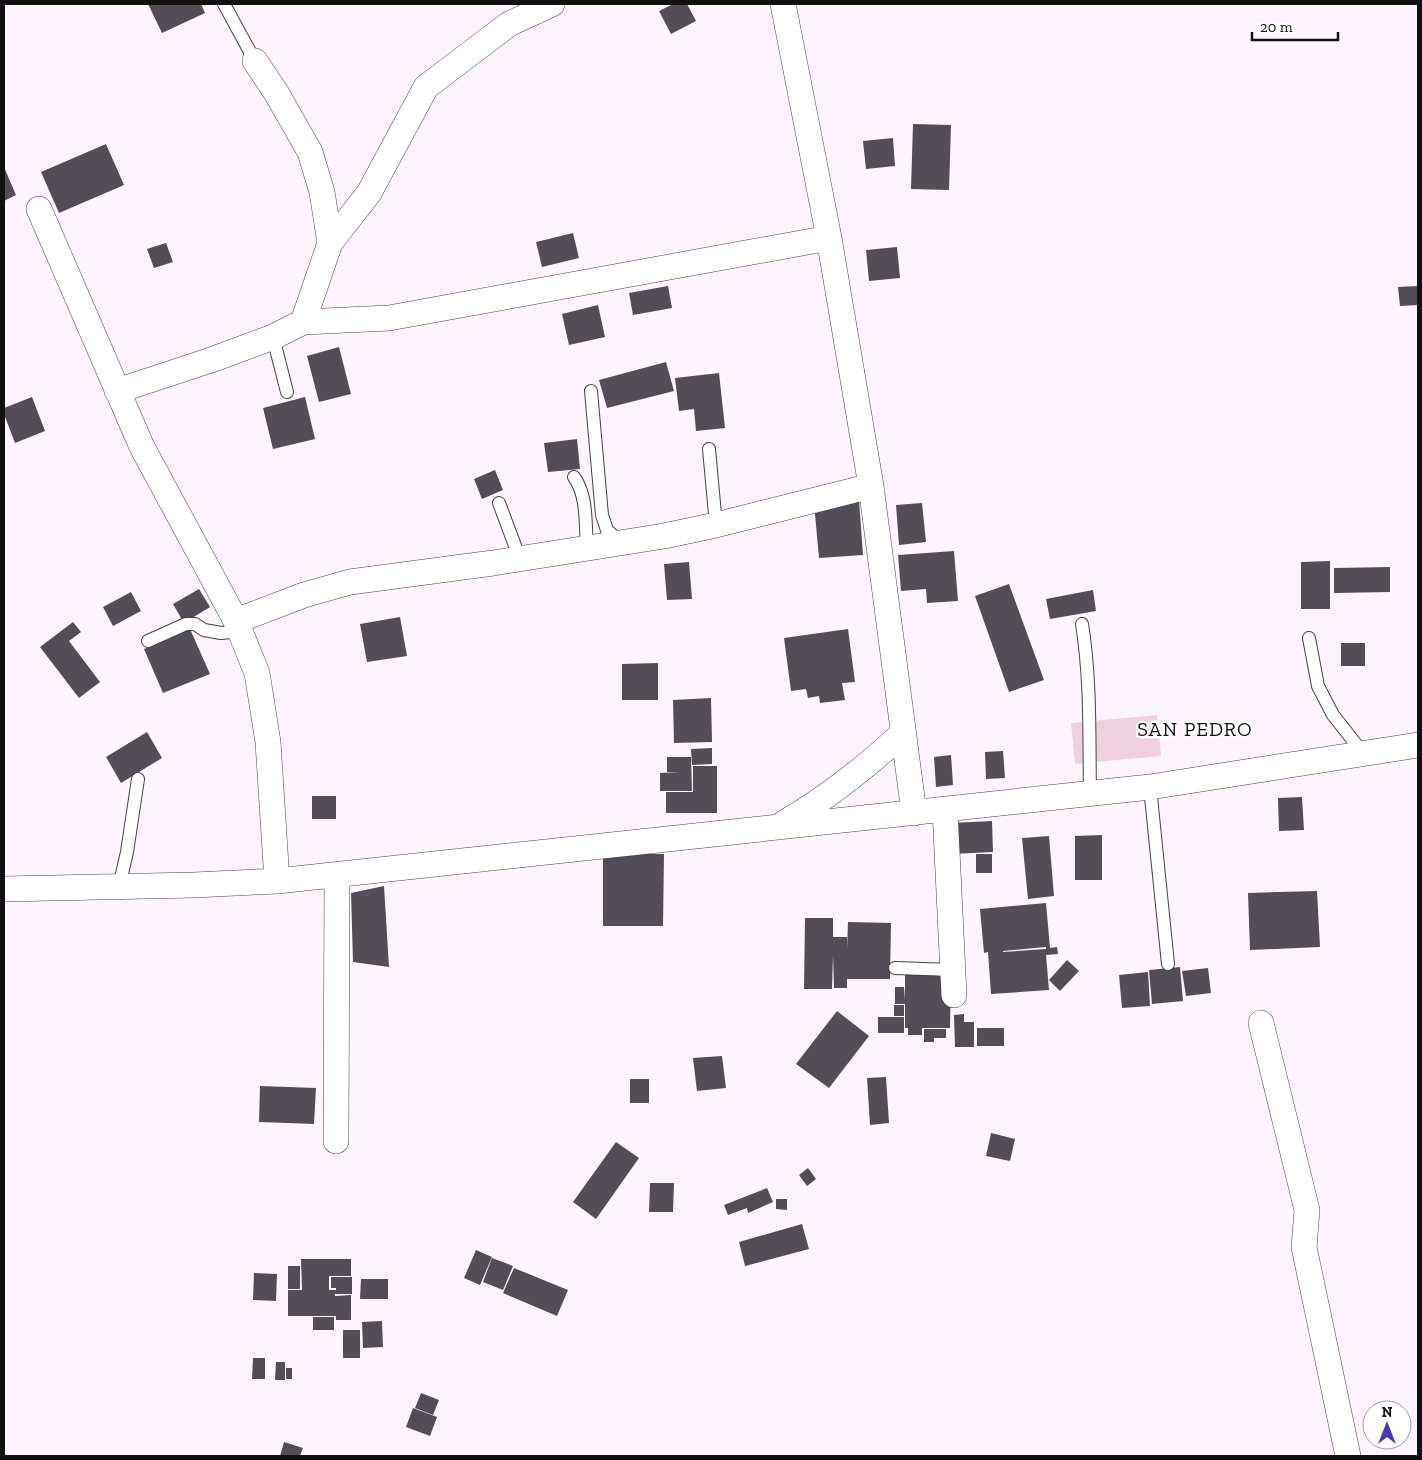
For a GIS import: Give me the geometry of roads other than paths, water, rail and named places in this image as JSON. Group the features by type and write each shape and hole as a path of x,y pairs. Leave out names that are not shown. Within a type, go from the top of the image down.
{"street":[{"path":"303,322 330,243 369,193 426,87 509,24 552,4"},
{"path":"783,4 829,238 871,486 914,813"},
{"path":"255,61 277,94 310,152 322,192 330,243"},
{"path":"39,209 142,447 238,626 257,673 268,742 277,881"},
{"path":"117,391 274,337 303,322 389,318 829,238"},
{"path":"238,626 304,595 350,582 621,543 716,525 871,486"},
{"path":"777,828 817,804 863,769 904,734"},
{"path":"4,889 194,886 337,875 1150,787 1418,745"},
{"path":"945,810 954,995"},
{"path":"336,1141 337,875"},
{"path":"1260,1023 1307,1210 1304,1247 1348,1456"}],"lane":[{"path":"224,4 255,61"},
{"path":"274,337 287,392"},
{"path":"591,391 602,515 607,530 621,543"},
{"path":"709,449 716,525"},
{"path":"574,477 580,485 584,501 587,548"},
{"path":"499,503 520,559"},
{"path":"148,640 186,624 195,624 204,630 221,633 238,626"},
{"path":"1082,624 1086,652 1088,694 1090,794"},
{"path":"1309,638 1318,686 1333,715 1363,754"},
{"path":"119,887 127,852 138,779"},
{"path":"1150,787 1168,964"},
{"path":"895,968 953,970"}],"district":[{"name":"SAN PEDRO","path":"1195,729"}]}
